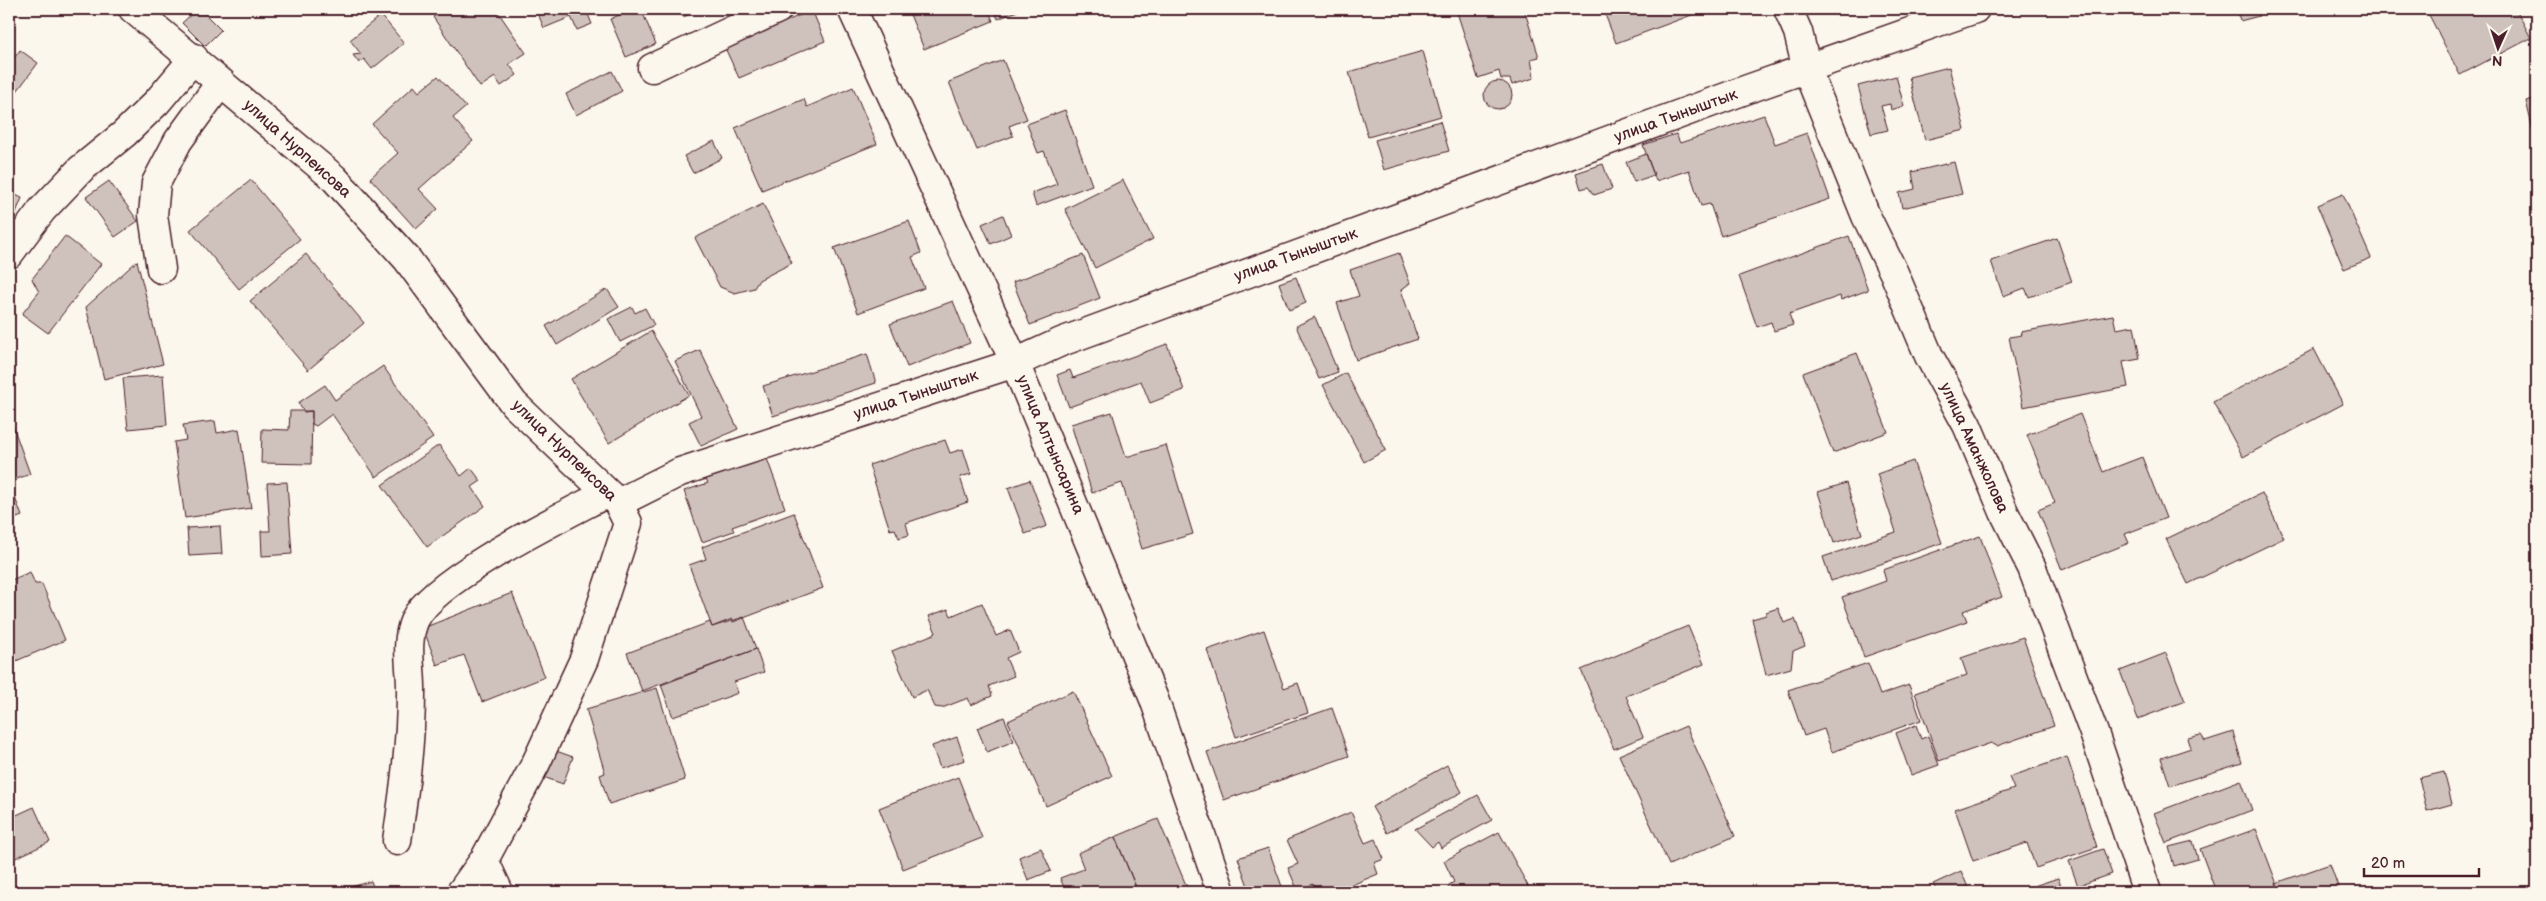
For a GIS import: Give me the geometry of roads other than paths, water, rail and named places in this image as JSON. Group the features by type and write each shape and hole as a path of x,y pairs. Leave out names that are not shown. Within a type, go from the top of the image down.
{"street":[{"name":"улица Нурпеисова","path":"133,9 194,58 334,178 407,258 514,404 612,498 628,523 584,659 536,763 484,860 461,892"},
{"path":"652,68 778,9"},
{"name":"улица Алтынсарина","path":"852,9 1016,363 1154,699 1221,892"},
{"name":"улица Аманжолова","path":"1788,9 1798,32 1807,70 1866,216 1894,273 1929,356 1967,425 2004,512 2032,568 2094,734 2147,892"},
{"name":"улица Тыныштык","path":"397,841 405,790 410,727 409,641 416,618 430,599 478,565 612,498 680,472 1016,363 1080,335 1975,9"},
{"path":"9,254 42,210 68,182 157,102 194,58"},
{"path":"161,269 153,215 156,183 178,140 221,82"},
{"path":"484,860 499,892"}]}
